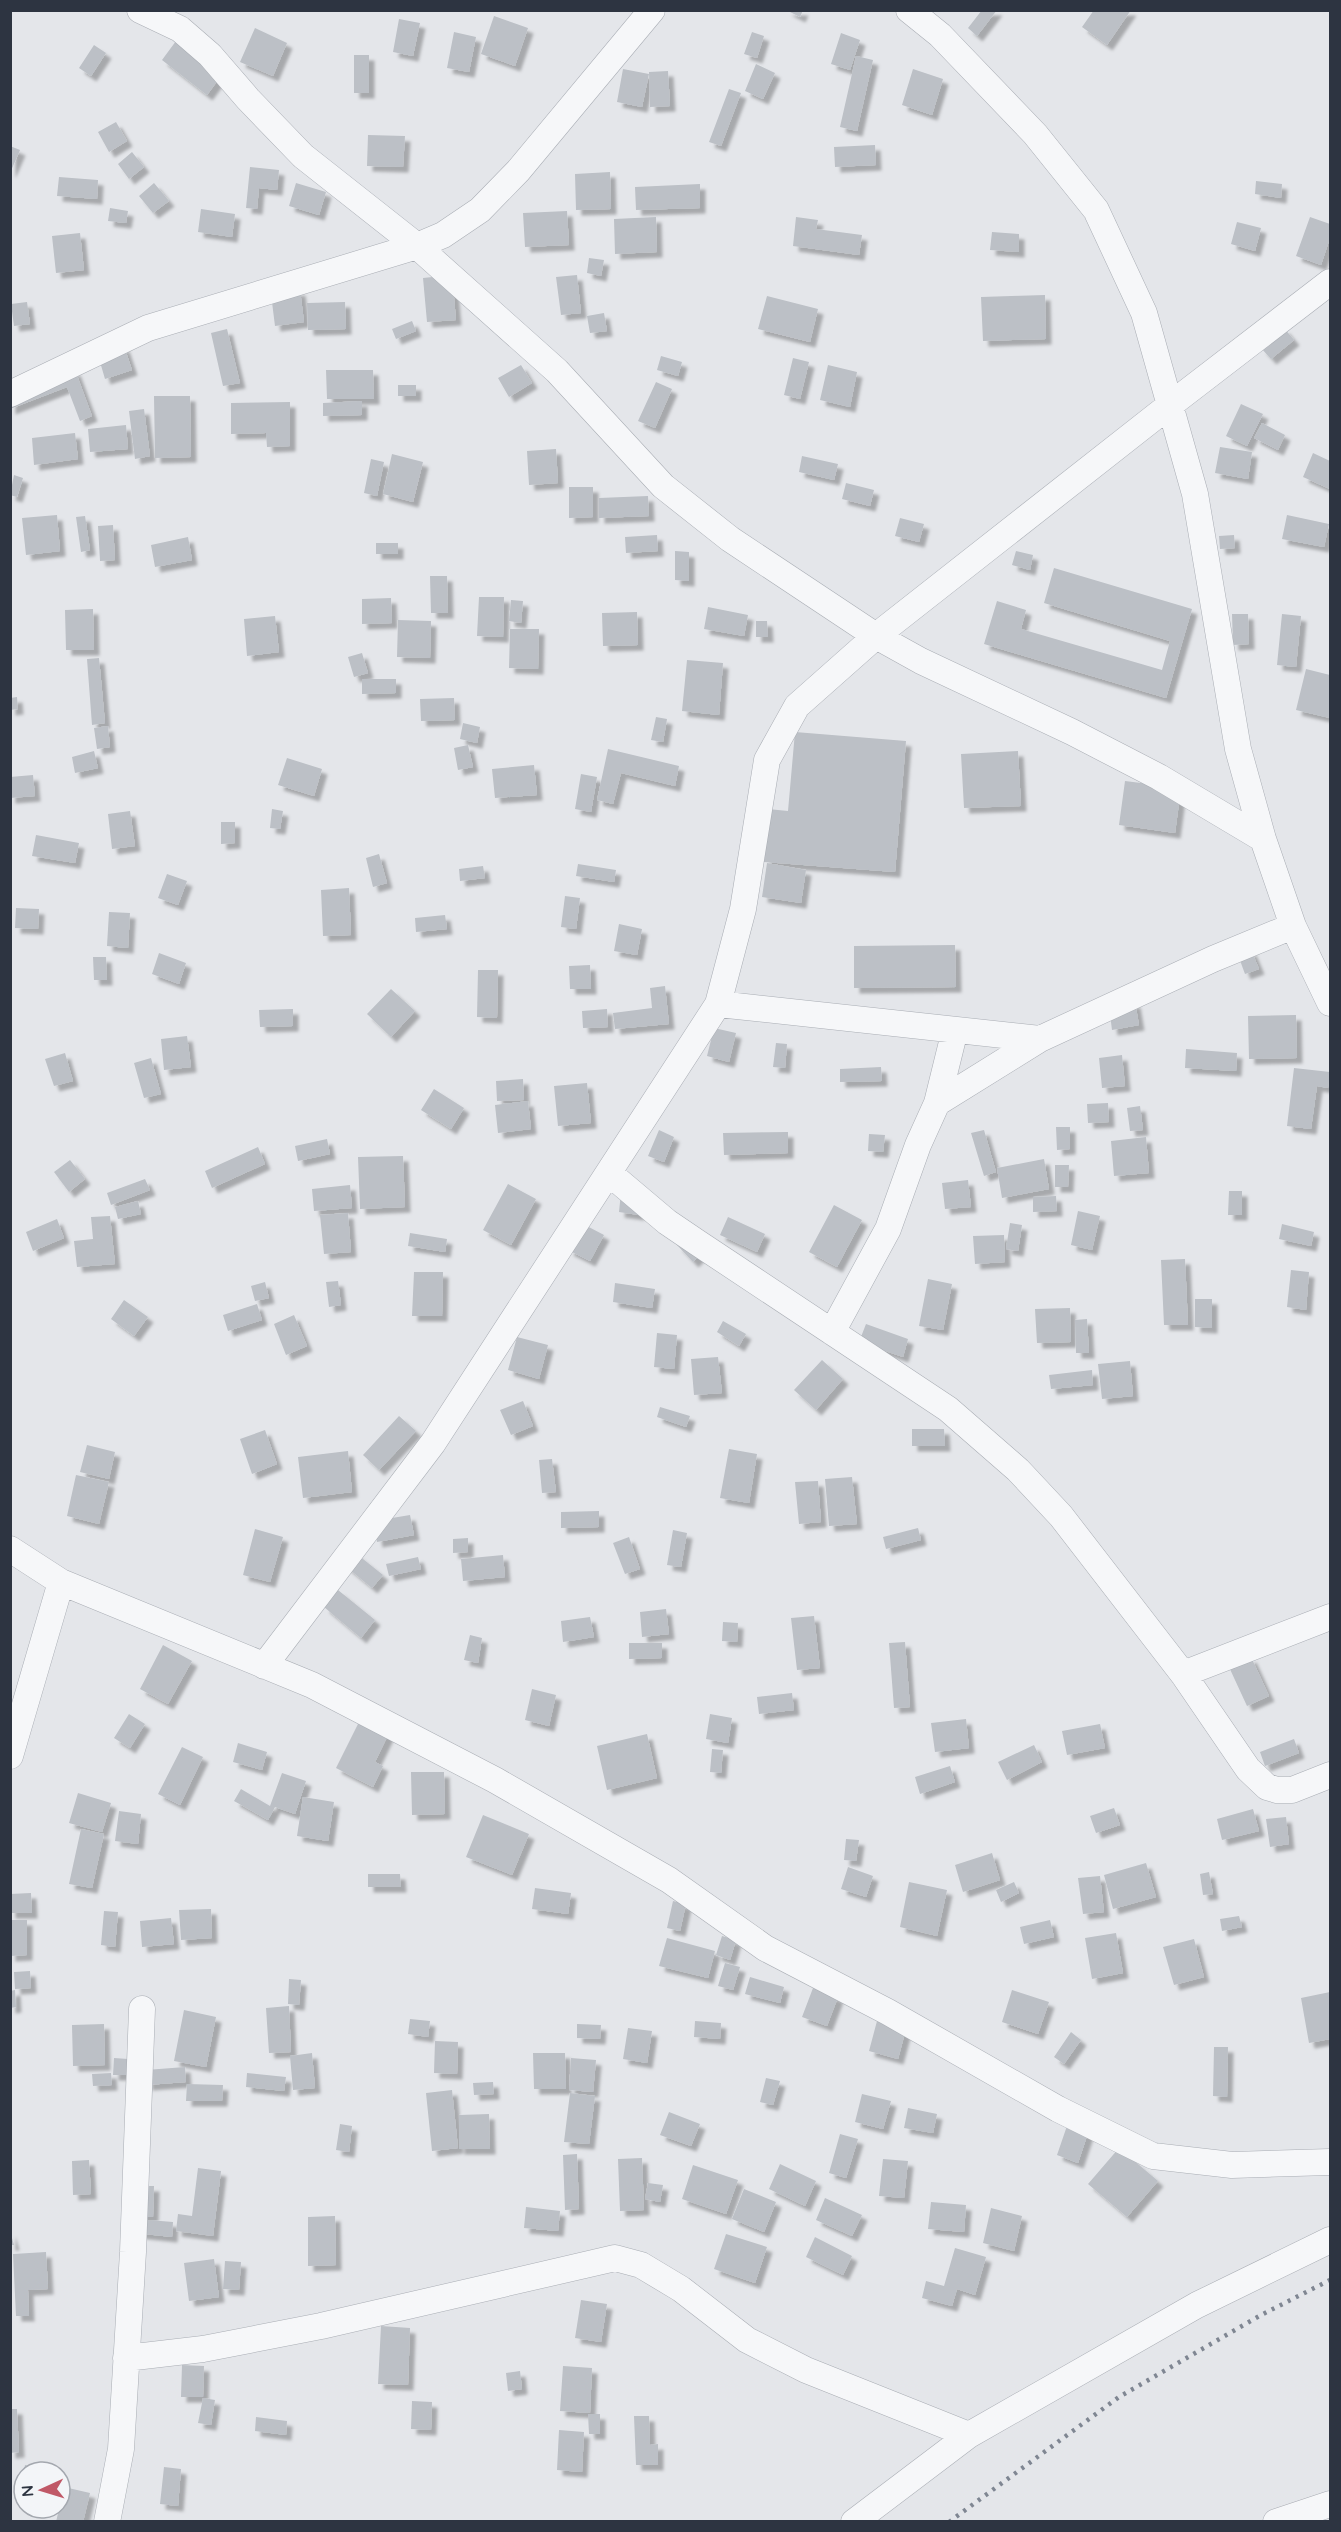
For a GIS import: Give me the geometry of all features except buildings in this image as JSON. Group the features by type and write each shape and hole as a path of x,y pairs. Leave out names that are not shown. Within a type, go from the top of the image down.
{"street":[{"path":"140,10 180,30 210,55 248,99 303,156 417,246 557,371 663,486 730,539 876,636 921,662 1072,732 1159,777 1263,839"},
{"path":"10,394 148,328 417,246 443,235 480,210 518,171 652,10"},
{"path":"909,10 940,35 1035,134 1096,210 1144,313 1195,494 1238,750 1263,839 1293,926 1330,1003"},
{"path":"264,1666 433,1443 718,1004 743,909 767,760 797,706 876,636 1330,282"},
{"path":"937,1103 1040,1039 1213,959 1293,926"},
{"path":"718,1004 1040,1039"},
{"path":"832,1332 888,1229 918,1145 937,1103 955,1030"},
{"path":"609,1173 667,1222 948,1408 1018,1470 1061,1516 1183,1674 1248,1769 1267,1787 1277,1791 1292,1790 1330,1775"},
{"path":"10,1549 61,1582 312,1685 495,1780 669,1880 765,1948 888,2012 1058,2109 1153,2156 1232,2165 1330,2162"},
{"path":"10,1756 61,1582"},
{"path":"1183,1674 1330,1617"},
{"path":"106,2522 121,2449 133,2252 142,2009"},
{"path":"854,2522 969,2435 1197,2305 1330,2240"},
{"path":"126,2358 203,2349 321,2326 615,2258 641,2265 681,2289 747,2340 806,2370 969,2435"},
{"path":"1276,2522 1330,2505"},
{"path":"1325,2522 1330,2505"}],"railway":[{"path":"949,2522 1119,2397 1261,2315 1330,2280"}]}
